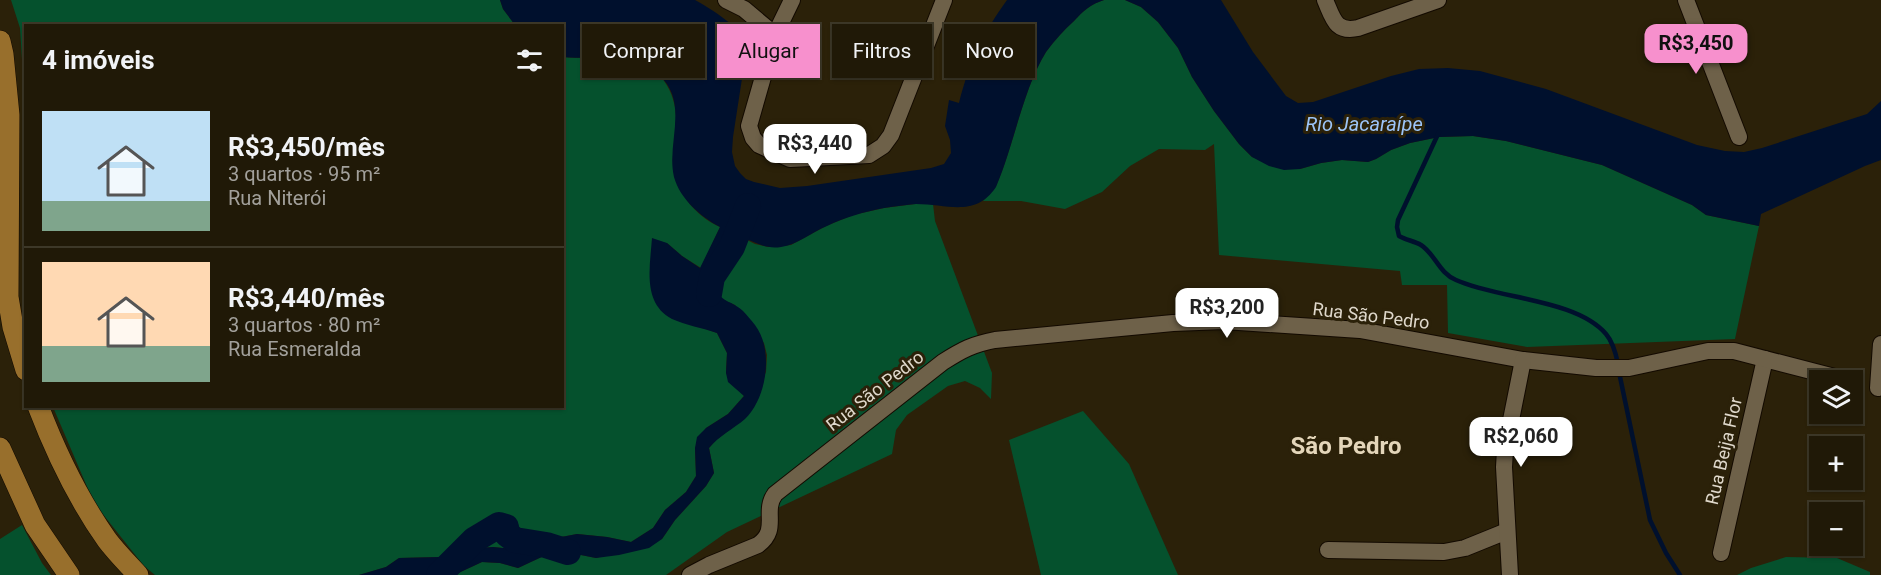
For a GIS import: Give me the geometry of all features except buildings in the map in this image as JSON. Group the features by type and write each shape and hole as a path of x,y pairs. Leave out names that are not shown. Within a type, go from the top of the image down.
{"main road":[{"path":"0,41 3,54 8,297 13,327 24,363"},
{"path":"39,408 50,438 80,498 108,542 138,575"},
{"path":"0,448 35,525 69,575"}],"street":[{"path":"726,0 744,9 762,24"},
{"path":"780,24 792,0"},
{"path":"763,78 749,126 753,138 759,145 790,159 869,155 884,147 891,135 944,0"},
{"path":"1325,0 1335,22 1341,28 1349,30 1438,0"},
{"path":"1686,0 1739,137"},
{"name":"Rua São Pedro","path":"690,575 765,540 769,533 770,503 775,494 943,362 976,343 1161,324 1224,321 1360,330 1523,360 1614,369 1724,350 1809,370"},
{"path":"1880,389 1881,344"},
{"name":"Rua Beija Flor","path":"1721,553 1765,359"},
{"path":"1510,575 1504,458 1523,360"},
{"name":"Rua São Pedro","path":"1863,384 1880,389"},
{"path":"1328,550 1444,552 1465,548 1507,531"}],"green space":[{"path":"11,0 500,0 503,9 514,24 24,24 24,92 20,28"},
{"path":"1104,0 1125,0 1141,7 1158,22 1178,48 1192,77 1214,111 1252,157 1300,169 1342,160 1368,162 1410,143 1439,137 1473,136 1506,141 1602,165 1692,205 1706,215 1759,226 1735,339 1527,347 1448,333 1447,285 1402,285 1400,271 1219,255 1214,144 1205,150 1159,149 1130,166 1102,192 1065,209 1021,201 983,201 996,186 1031,83 1046,52 1084,11"},
{"path":"564,57 582,58 582,78 662,78 670,91 676,111 673,158 678,183 682,193 695,209 720,227 701,268 667,243 697,326 717,333 727,353 726,373 744,396 728,414 706,428 695,448 696,476 686,492 665,510 653,528 631,542 577,534 513,549 493,547 467,549 441,557 399,558 386,567 359,575 155,575 144,566 94,503 53,408 564,408"},
{"path":"915,204 933,204 935,221 992,373 991,399 980,388 965,381 948,386 907,415 896,430 892,454 727,532 666,575 454,575 482,562 500,563 518,568 548,554 571,553 596,558 662,539 675,520 706,486 714,473 709,448 745,418 766,372 767,355 764,343 735,305 721,299 714,288 720,267 737,235 755,244 768,247 791,245 826,226 853,215"},
{"path":"1083,411 1129,464 1178,575 1041,575 1009,440"},
{"path":"22,525 51,575 0,575 0,539"},
{"path":"1786,557 1837,558 1870,572 1870,575 1737,575"}],"water":[{"path":"500,0 695,0 730,24 717,24 717,78 742,78 733,137 732,152 735,166 746,179 780,188 931,168 944,164 951,153 950,140 945,126 949,100 959,103 966,78 1033,78 996,187 979,203 960,207 916,204 877,210 841,220 793,244 775,248 737,235 720,267 714,288 721,297 743,311 761,335 766,360 763,387 753,410 709,448 714,473 662,539 649,548 619,555 596,558 571,553 548,554 518,568 500,563 482,562 454,575 359,575 386,567 399,558 441,557 467,549 493,547 513,549 577,534 631,542 653,528 665,510 686,492 696,476 697,437 706,428 728,414 744,396 728,382 727,353 717,333 672,319 662,312 656,304 650,283 652,238 667,243 700,268 720,227 692,207 677,185 672,164 675,111 673,98 661,78 705,78 705,24 582,24 582,58 580,58 564,57 564,24 514,24 503,9"},
{"path":"1007,0 1104,0 1084,11 1063,32 1046,52 1035,74 1035,24 991,24"},
{"name":"Rio Jacaraípe","path":"1125,0 1221,0 1253,52 1286,96 1298,103 1313,102 1419,69 1448,68 1480,71 1546,89 1697,145 1725,151 1744,152 1867,114 1881,101 1881,160 1761,214 1759,226 1706,215 1692,205 1602,165 1506,141 1473,136 1439,137 1410,143 1368,162 1342,160 1284,170 1269,166 1252,157 1239,144 1214,111 1192,77 1178,48 1158,22 1141,7"}],"waterway":[{"path":"1439,132 1398,220 1399,236 1421,245 1445,273 1456,280 1576,313 1593,322 1608,337 1614,348 1618,364"},
{"path":"709,294 712,277 732,247 748,206"},
{"path":"1619,372 1650,520 1680,575"},
{"path":"439,575 474,540 499,525 506,527 507,534 515,540 546,545 568,552"}],"district":[{"name":"São Pedro","path":"1346,446"}]}
